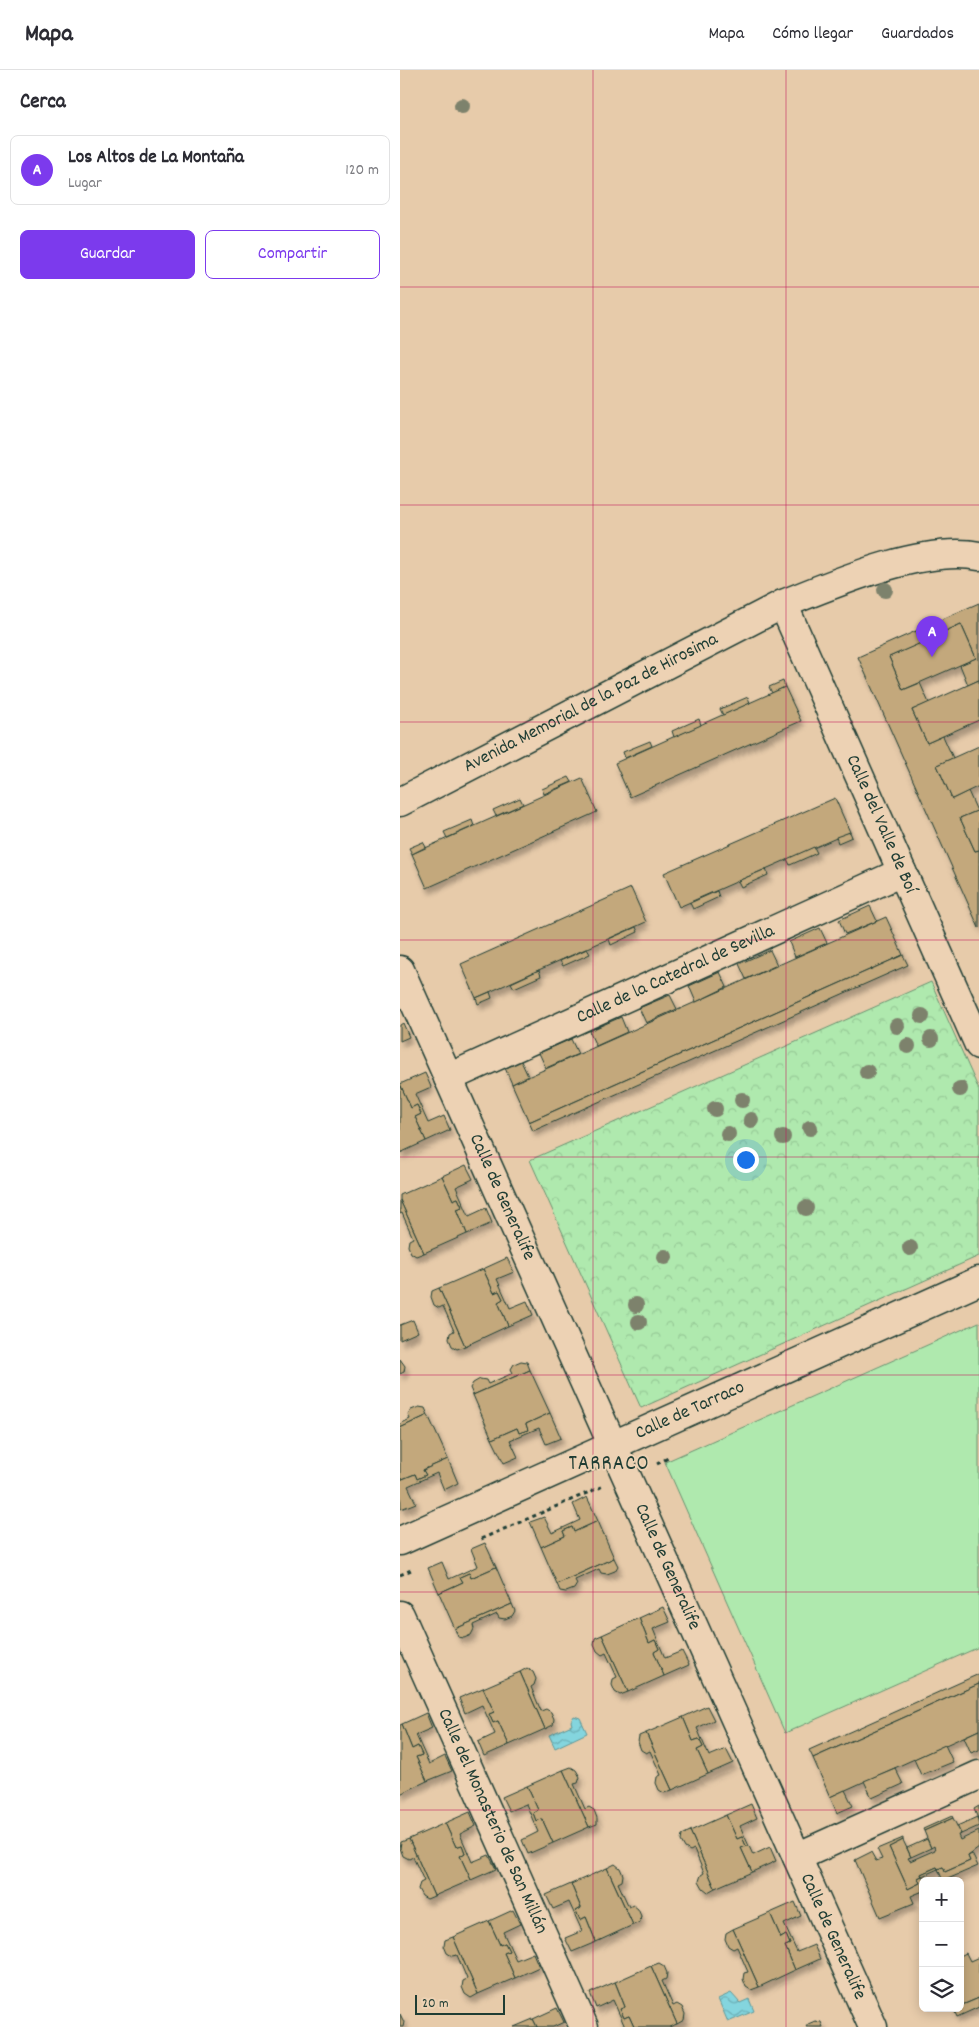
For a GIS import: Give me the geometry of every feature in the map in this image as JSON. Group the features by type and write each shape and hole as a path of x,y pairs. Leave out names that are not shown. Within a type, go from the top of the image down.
{"street":[{"name":"Avenida Memorial de la Paz de Hirosima","path":"400,802 783,604 835,584 916,559 954,554 979,556"},
{"name":"Calle del Valle de Boí","path":"783,604 979,1045"},
{"name":"Calle de la Catedral de Sevilla","path":"448,1078 902,872"},
{"name":"Calle de Generalife","path":"400,970 873,2027"},
{"name":"Calle de Tarraco","path":"400,1541 979,1281"},
{"name":"Calle del Monasterio de San Millán","path":"400,1615 584,2027"},
{"path":"797,1857 979,1775"}],"path":[{"path":"657,1464 668,1458"},
{"path":"480,1540 603,1486"},
{"path":"400,1574 418,1567"}],"green space":[{"path":"931,982 979,1090 979,1256 641,1408 530,1160"},
{"path":"979,1322 979,1647 785,1733 665,1462"}],"water":[{"path":"574,1716 580,1718 587,1733 555,1748 549,1735 572,1725 571,1721"},
{"path":"731,1993 740,2003 749,1999 754,2011 728,2022 718,1999"}],"building":[{"path":"979,603 979,680 968,685 960,665 976,658 961,624 929,639 924,627"},
{"path":"961,624 976,658 903,690 889,657"},
{"path":"924,627 929,639 921,643 916,631"},
{"path":"916,631 921,643 889,657 903,690 920,683 929,703 912,710 927,743 943,736 953,758 937,765 952,799 968,791 977,811 960,818 975,851 979,850 979,928 858,657"},
{"path":"979,680 979,720 927,743 912,710"},
{"path":"783,681 785,687 772,693 769,687"},
{"path":"785,687 801,721 630,797 615,763"},
{"path":"748,697 750,703 723,715 720,709"},
{"path":"699,719 701,725 674,737 672,731"},
{"path":"650,741 652,746 625,758 623,752"},
{"path":"979,746 979,786 952,799 937,765"},
{"path":"569,777 572,782 544,794 542,789"},
{"path":"582,778 597,812 427,888 412,854"},
{"path":"520,798 523,804 496,816 493,810"},
{"path":"835,798 850,832 679,907 664,873"},
{"path":"979,810 979,850 975,851 960,818"},
{"path":"472,820 474,826 447,838 444,832"},
{"path":"850,832 852,837 838,843 836,837"},
{"path":"423,842 426,847 412,854 409,848"},
{"path":"814,847 817,853 790,865 787,859"},
{"path":"766,869 768,875 741,887 738,881"},
{"path":"631,888 646,922 476,998 461,964"},
{"path":"717,891 719,897 693,909 690,903"},
{"path":"870,906 877,921 845,934 839,920"},
{"path":"886,917 903,955 529,1122 512,1084"},
{"path":"636,927 638,932 611,945 609,939"},
{"path":"820,928 827,943 795,957 789,942"},
{"path":"587,949 590,954 563,966 560,961"},
{"path":"770,950 777,965 746,979 739,964"},
{"path":"903,955 908,965 533,1131 529,1122"},
{"path":"539,970 541,976 514,988 511,983"},
{"path":"720,972 727,987 696,1002 689,986"},
{"path":"490,992 492,998 478,1004 476,998"},
{"path":"670,995 677,1009 646,1023 639,1008"},
{"path":"621,1017 627,1032 596,1046 589,1031"},
{"path":"403,1023 409,1037 400,1041 400,1025"},
{"path":"571,1039 578,1054 546,1068 539,1053"},
{"path":"521,1061 528,1076 512,1084 505,1068"},
{"path":"425,1073 431,1087 415,1094 428,1123 444,1116 450,1130 426,1141 415,1117 421,1114 417,1105 411,1108 400,1084"},
{"path":"400,1084 411,1108 417,1105 421,1114 415,1117 426,1141 400,1153"},
{"path":"466,1165 473,1179 456,1187 469,1216 486,1208 492,1223 467,1234 457,1209 462,1207 458,1198 453,1200 442,1176"},
{"path":"442,1176 453,1200 458,1198 462,1207 457,1209 467,1234 424,1253 400,1200 400,1195"},
{"path":"400,1200 424,1253 416,1256 411,1253 408,1246 409,1240 413,1238 402,1213 400,1214"},
{"path":"507,1258 514,1272 497,1279 510,1308 527,1301 533,1315 508,1326 498,1302 503,1299 499,1291 494,1293 483,1269"},
{"path":"483,1269 494,1293 499,1291 503,1299 498,1302 508,1326 465,1346 439,1288"},
{"path":"439,1288 465,1346 457,1349 452,1346 449,1339 450,1333 454,1331 443,1306 439,1308 434,1305 431,1297 432,1291"},
{"path":"413,1320 418,1332 400,1340 400,1325"},
{"path":"400,1359 405,1366 404,1372 400,1374"},
{"path":"521,1361 527,1362 530,1370 473,1395 470,1388 473,1383 480,1379 486,1380 488,1384 513,1373 511,1369 514,1364"},
{"path":"530,1370 550,1413 526,1424 528,1430 519,1433 517,1428 492,1439 473,1395"},
{"path":"419,1407 425,1408 428,1415 400,1428 400,1424 410,1419 408,1415 411,1410"},
{"path":"550,1413 561,1438 546,1444 539,1428 510,1440 518,1457 504,1463 492,1439 517,1428 519,1433 528,1430 526,1424"},
{"path":"428,1415 448,1459 423,1470 426,1475 417,1479 415,1474 400,1480 400,1428"},
{"path":"448,1459 458,1483 444,1490 437,1473 408,1486 416,1503 401,1509 400,1480 415,1474 417,1479 426,1475 423,1470"},
{"path":"587,1497 598,1521 574,1532 572,1527 563,1531 565,1536 541,1547 530,1522 544,1517 552,1533 580,1520 573,1504"},
{"path":"598,1521 614,1558 557,1584 541,1547 565,1536 563,1531 572,1527 574,1532"},
{"path":"485,1543 496,1567 471,1578 469,1573 460,1577 463,1582 439,1593 428,1568 442,1562 449,1579 478,1566 471,1549"},
{"path":"614,1558 618,1566 615,1571 607,1574 601,1573 599,1569 575,1580 577,1584 574,1589 566,1592 560,1591 557,1584"},
{"path":"496,1567 512,1604 455,1629 439,1593 463,1582 460,1577 469,1573 471,1578"},
{"path":"512,1604 515,1611 512,1616 505,1619 499,1618 497,1614 473,1625 474,1629 471,1635 464,1638 458,1637 455,1629"},
{"path":"663,1607 670,1622 653,1629 665,1658 682,1651 689,1665 664,1676 654,1652 659,1649 655,1640 649,1643 639,1618"},
{"path":"639,1618 649,1643 655,1640 659,1649 654,1652 664,1676 628,1692 602,1635"},
{"path":"602,1635 628,1692 620,1695 615,1692 612,1685 613,1679 617,1677 606,1653 602,1655 597,1651 594,1644 595,1638"},
{"path":"527,1668 533,1672 536,1679 531,1687 541,1711 546,1709 551,1712 554,1719 553,1725 545,1729 520,1672"},
{"path":"520,1672 545,1729 509,1745 498,1721 493,1723 489,1714 494,1712 483,1688"},
{"path":"979,1674 979,1684 813,1758 809,1750"},
{"path":"979,1684 979,1730 830,1797 813,1758"},
{"path":"483,1688 494,1712 489,1714 493,1723 498,1721 509,1745 484,1756 478,1742 495,1734 482,1705 465,1713 459,1698"},
{"path":"707,1706 714,1720 697,1728 709,1756 726,1749 733,1763 708,1774 697,1750 703,1747 699,1739 693,1741 683,1717"},
{"path":"426,1713 432,1728 416,1735 429,1764 445,1756 452,1771 427,1781 416,1757 422,1755 418,1746 412,1749 402,1724"},
{"path":"683,1717 693,1741 699,1739 703,1747 697,1750 708,1774 672,1790 646,1733"},
{"path":"402,1724 412,1749 418,1746 422,1755 416,1757 427,1781 400,1794 400,1725"},
{"path":"979,1730 979,1750 971,1753 964,1737"},
{"path":"646,1733 672,1790 664,1793 659,1790 656,1783 657,1777 661,1775 650,1751 646,1753 641,1750 638,1742 639,1736"},
{"path":"945,1745 953,1762 921,1775 914,1759"},
{"path":"571,1767 576,1770 580,1777 578,1783 574,1784 585,1809 589,1807 594,1810 597,1824 589,1827 563,1770"},
{"path":"895,1768 903,1784 872,1798 864,1781"},
{"path":"563,1770 589,1827 553,1843 542,1819 536,1821 533,1813 538,1810 527,1786"},
{"path":"527,1786 538,1810 533,1813 536,1821 542,1819 553,1843 528,1854 522,1840 538,1832 526,1804 509,1811 502,1797"},
{"path":"845,1790 853,1806 837,1813 830,1797"},
{"path":"751,1804 757,1818 740,1826 753,1855 770,1847 776,1861 752,1872 741,1848 746,1846 742,1837 737,1839 726,1815"},
{"path":"979,1806 979,1821 974,1809"},
{"path":"470,1812 476,1826 460,1834 472,1862 489,1855 496,1869 471,1880 460,1856 465,1853 462,1845 456,1847 445,1823"},
{"path":"726,1815 737,1839 742,1837 746,1846 741,1848 752,1872 715,1888 690,1831"},
{"path":"952,1816 953,1818 924,1831 923,1829"},
{"path":"977,1817 979,1826 961,1834 957,1826"},
{"path":"953,1818 961,1834 958,1835 960,1840 979,1831 979,1848 968,1856 970,1861 945,1872 943,1867 938,1869 937,1867 921,1874 922,1876 918,1878 919,1884 908,1889 889,1847 903,1840 911,1857 908,1858 910,1861 935,1850 934,1846 931,1848 924,1831"},
{"path":"445,1823 456,1847 462,1845 465,1853 460,1856 471,1880 434,1896 409,1839"},
{"path":"690,1831 715,1888 708,1892 699,1881 704,1873 694,1849 690,1851 685,1848 681,1841 682,1835"},
{"path":"903,1838 903,1840 889,1847 908,1889 919,1884 919,1893 911,1896 914,1903 880,1917 855,1860 871,1852 876,1861 882,1859 877,1849"},
{"path":"409,1839 434,1896 427,1899 422,1896 418,1889 420,1883 424,1881 413,1857 409,1859 403,1856 400,1848 401,1842"},
{"path":"927,1839 931,1848 911,1857 907,1848"},
{"path":"972,1854 978,1866 952,1877 941,1877 938,1869 943,1867 945,1872 970,1861 968,1856"},
{"path":"615,1864 620,1868 623,1875 622,1881 618,1883 629,1907 633,1905 638,1909 641,1916 640,1922 633,1925 607,1868"},
{"path":"937,1867 938,1869 922,1876 921,1874"},
{"path":"607,1868 633,1925 596,1942 586,1917 580,1920 576,1911 581,1908 571,1884"},
{"path":"571,1884 581,1908 576,1911 580,1920 586,1917 596,1942 572,1952 565,1938 582,1931 569,1902 553,1909 546,1895"},
{"path":"795,1902 801,1916 784,1924 797,1952 814,1945 820,1959 795,1970 785,1946 790,1944 786,1935 781,1938 770,1913"},
{"path":"513,1910 520,1924 503,1932 516,1960 533,1953 539,1967 515,1978 504,1953 509,1951 505,1943 500,1945 489,1921"},
{"path":"770,1913 781,1938 786,1935 790,1944 785,1946 795,1970 759,1987 733,1929"},
{"path":"489,1921 500,1945 505,1943 509,1951 504,1953 515,1978 478,1994 453,1937"},
{"path":"733,1929 759,1987 751,1990 746,1987 743,1979 744,1973 748,1972 737,1947 733,1949 728,1946 725,1939 726,1933"},
{"path":"453,1937 478,1994 471,1998 465,1994 462,1987 463,1981 467,1979 457,1955 452,1956 447,1953 444,1946 445,1940"},
{"path":"966,1953 970,1961 979,1957 979,1998 964,2004 964,1967 964,1954"},
{"path":"659,1963 664,1966 667,1973 666,1979 662,1981 673,2006 677,2004 682,2007 685,2014 684,2020 677,2024 651,1966"},
{"path":"651,1966 677,2024 669,2027 634,2027 629,2016 624,2018 620,2009 625,2007 615,1982"},
{"path":"615,1982 625,2007 620,2009 624,2018 629,2016 634,2027 625,2027 613,2000 596,2008 590,1993"},
{"path":"979,1998 979,2007 957,2017 955,2012 964,2012 964,2004"},
{"path":"557,2008 564,2022 553,2027 537,2027 533,2019"},
{"path":"400,2014 404,2022 403,2027 400,2027"},
{"path":"533,2019 537,2027 514,2027"},
{"path":"815,2021 821,2022 823,2027 806,2027 808,2024"}],"place":[{"name":"Los Altos de La Montaña","path":"932,657"}],"district":[{"name":"TARRACO","path":"609,1465"}]}
